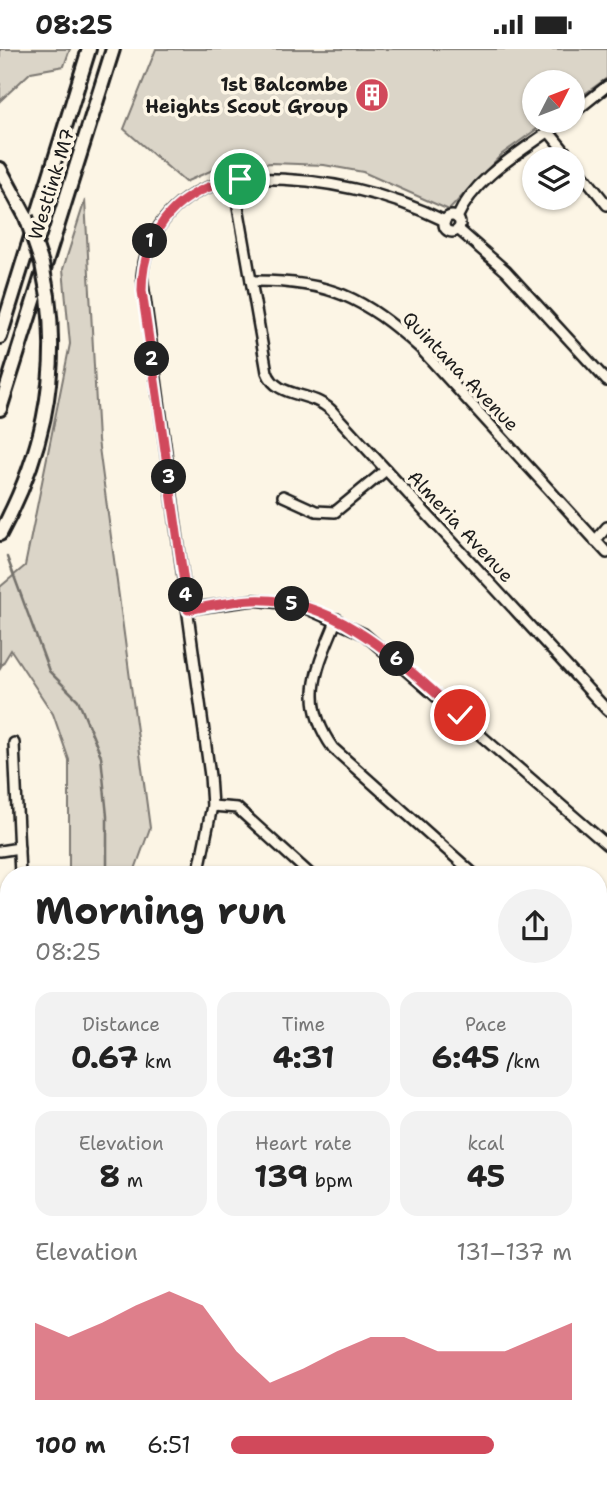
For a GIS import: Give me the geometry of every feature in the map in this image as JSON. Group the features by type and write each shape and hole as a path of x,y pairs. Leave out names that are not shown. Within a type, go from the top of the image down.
{"highway":[{"name":"Westlink M7","path":"0,337 89,49"},
{"name":"Westlink M7","path":"0,409 113,49"},
{"path":"0,169 26,217 42,264 52,346 46,413 31,470 0,534"}],"street":[{"path":"585,104 607,86"},
{"path":"548,133 482,182 463,206 457,218 458,229 506,271 606,377"},
{"path":"550,133 561,147"},
{"path":"200,866 212,806 142,276 150,242 166,216 199,191 226,182 232,175 240,179 291,179 342,185 395,200 445,221 450,231 458,229"},
{"path":"585,177 607,205"},
{"path":"235,189 240,184 240,179"},
{"path":"226,182 235,189 267,372 276,387 268,396"},
{"path":"445,221 451,216 457,218"},
{"name":"Quintana Avenue","path":"251,281 284,281 326,288 366,305 387,319 420,348 607,553"},
{"name":"Almeria Avenue","path":"276,387 307,395 328,407 607,710"},
{"path":"283,496 309,509 335,512 386,470"},
{"path":"595,541 607,527"},
{"path":"188,610 254,600 299,605 337,619 386,650 607,845"},
{"path":"337,619 317,666 313,692 319,725 325,737 333,748 465,866"},
{"path":"14,743 20,866"},
{"path":"212,806 237,808 302,866"},
{"path":"0,851 19,848"}],"shaded area":[{"path":"0,49 70,49 64,66 31,72 0,101"},
{"path":"156,49 607,49 607,78 585,94 585,70 522,70 522,133 531,133 502,154 449,210 363,172 324,165 271,163 215,169 185,182 124,129"},
{"path":"85,200 98,440 150,828 136,866 69,866 69,760 53,714 11,650 0,668 0,587 25,566 70,344 63,269"}],"waterway":[{"path":"7,557 49,671 78,700 101,756 107,816 107,866"}],"place":[{"name":"1st Balcombe Heights Scout Group","path":"372,95"}],"route":[{"path":"240,179 235,175 230,176 226,182 208,187 180,202 154,233 143,264 142,291 188,610 254,600 299,605 337,619 386,650 460,715"}]}
